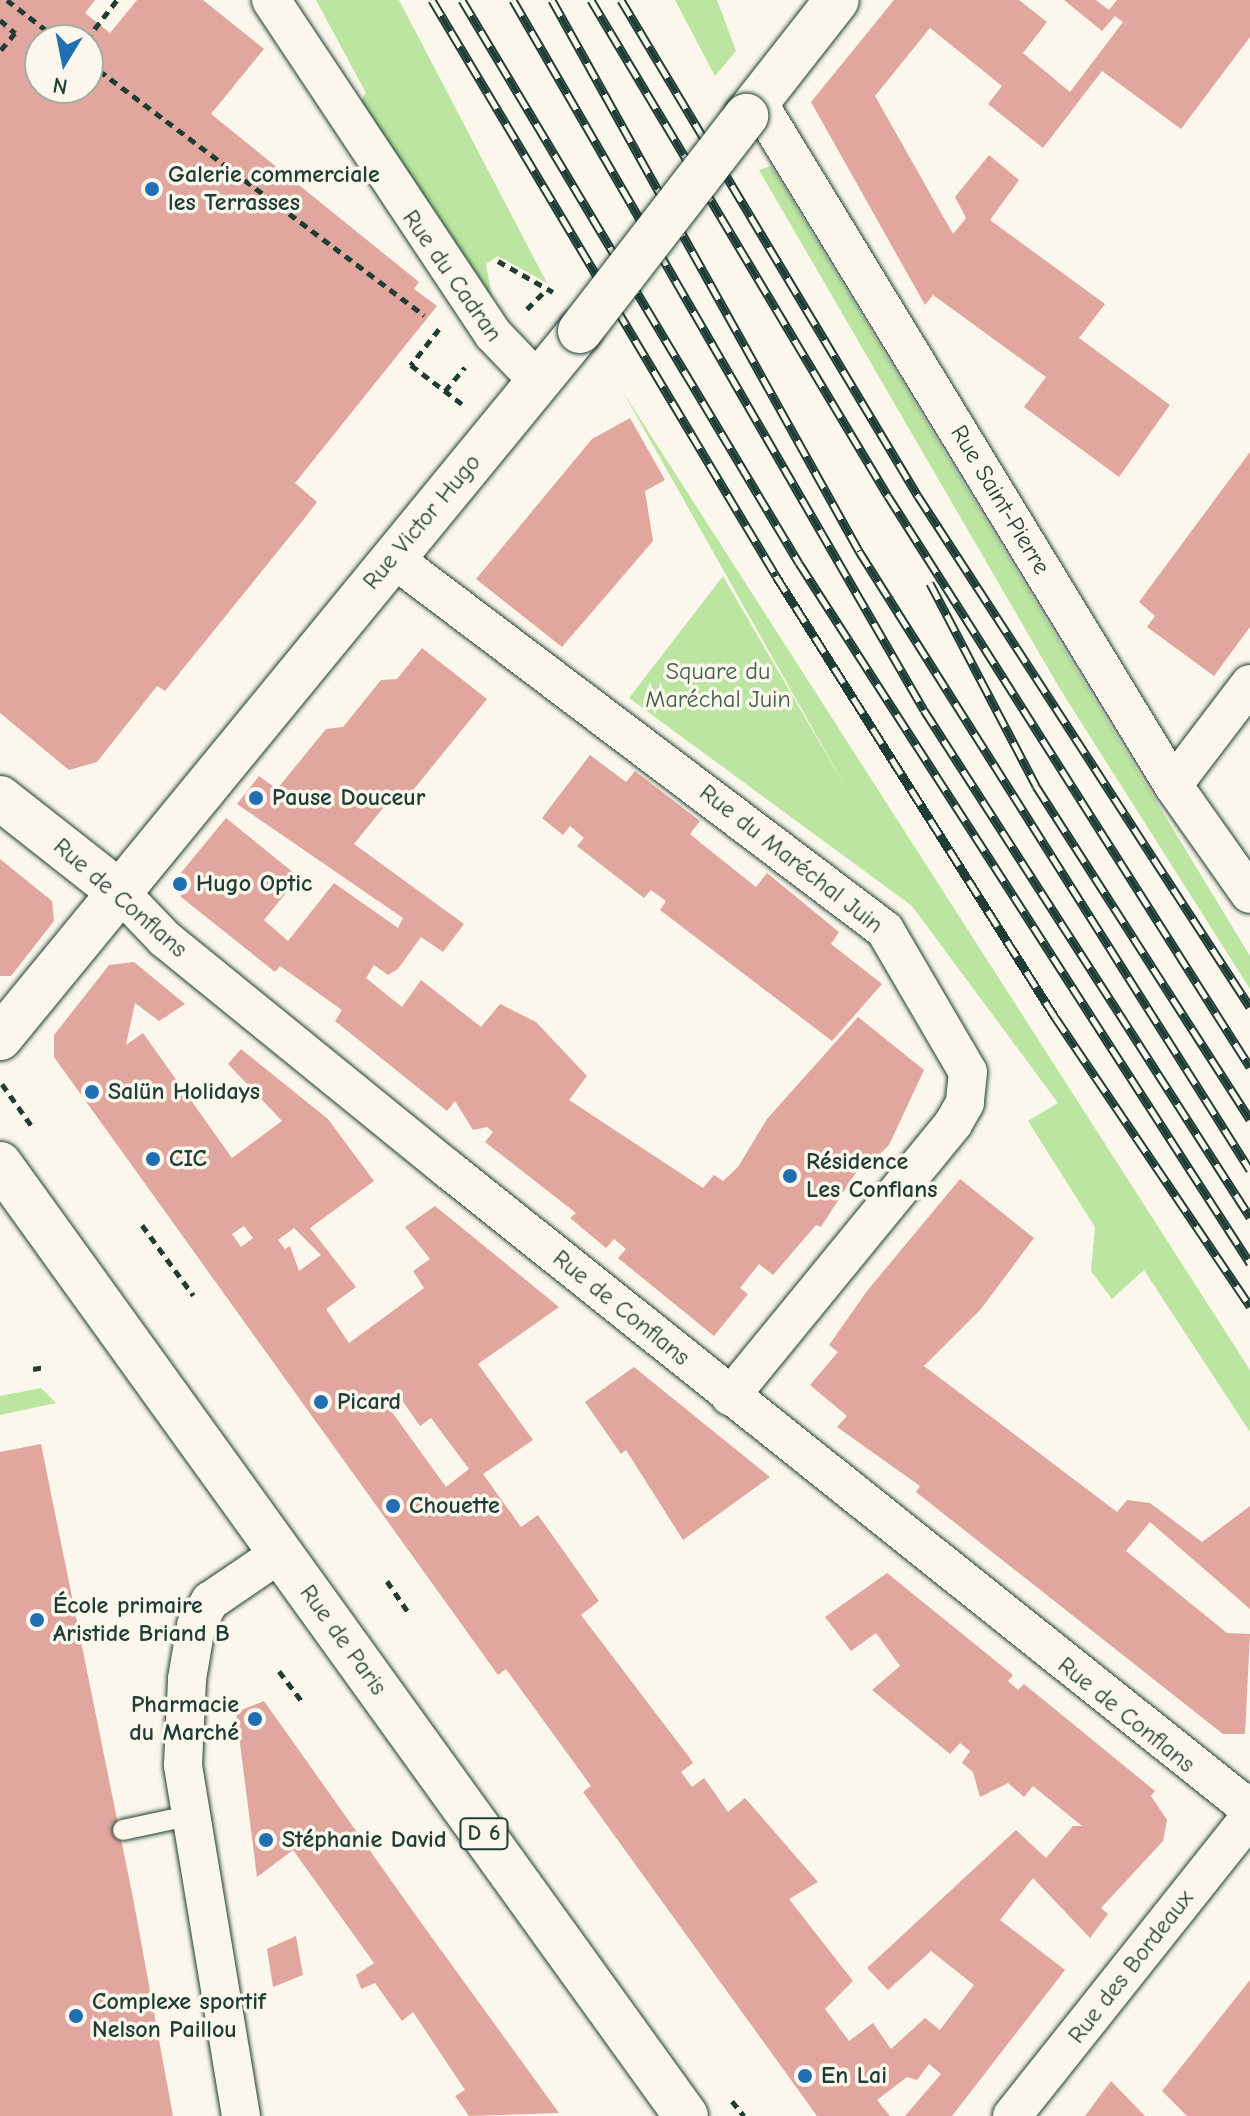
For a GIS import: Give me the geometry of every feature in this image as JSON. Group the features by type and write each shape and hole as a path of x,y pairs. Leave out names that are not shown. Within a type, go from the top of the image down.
{"street":[{"name":"Rue du Cadran","path":"271,0 493,334 539,382"},
{"name":"Rue Victor Hugo","path":"0,1038 122,894 155,845 539,382 837,0"},
{"name":"Rue Saint-Pierre","path":"752,108 1173,785 1250,894"},
{"name":"Rue du Maréchal Juin","path":"394,559 885,930 968,1072 965,1103 953,1124 730,1396"},
{"path":"1173,785 1250,684"},
{"name":"Rue de Conflans","path":"0,798 122,894 165,939 730,1396 1250,1809"},
{"name":"Rue de Paris","path":"0,1164 686,2116"},
{"path":"241,2116 183,1765 196,1626 210,1601 279,1554"},
{"name":"Rue des Bordeaux","path":"1012,2116 1250,1817"}],"lane":[{"path":"123,1830 193,1815"}],"path":[{"path":"7,0 38,24"},
{"path":"98,24 117,0"},
{"path":"0,20 15,33 0,51"},
{"path":"104,74 440,328 411,365 498,432"},
{"path":"527,309 545,291"},
{"path":"142,1225 193,1295"},
{"path":"33,1369 44,1367"},
{"path":"387,1581 410,1615"},
{"path":"279,1671 302,1701"}],"green space":[{"path":"316,0 399,0 547,283 498,256 486,264 494,309 356,110 366,93"},
{"path":"675,0 717,0 736,51 715,76"},
{"path":"771,166 1250,956 1250,989 1060,689 759,170"},
{"name":"Square du Maréchal Juin","path":"623,392 1250,1370 1250,1432 1144,1270 1112,1299 1091,1271 1095,1227 1028,1121 1058,1103 912,906 629,698 723,576 850,795"},
{"path":"41,1388 56,1403 0,1415 0,1396"}],"building":[{"path":"0,0 95,0 85,13 99,24 24,24 24,104 104,104 104,28 110,33 137,0 203,0 264,49 211,114 419,282 414,289 437,306 295,483 317,502 165,691 157,686 97,762 69,770 0,713"},
{"path":"894,0 1019,0 1047,22 1023,53 1070,92 1123,22 1115,16 1102,31 1064,0 1096,0 1109,10 1117,0 1250,0 1250,37 1181,129 1102,71 1043,148 988,104 1002,86 930,28 875,96 953,234 966,218 955,197 989,155 1019,180 990,220 1105,304 1079,338 1170,405 1119,477 1024,407 1046,377 933,295 925,305 811,102"},
{"path":"630,418 665,480 645,491 653,541 562,647 476,579 592,439"},
{"path":"1250,452 1250,627 1214,676 1147,627 1155,616 1139,602"},
{"path":"422,648 487,699 401,805 391,798 354,844 464,924 443,952 421,937 398,969 388,975 374,965 366,978 402,1007 421,980 481,1027 500,1004 536,1022 587,1076 569,1100 703,1188 714,1175 723,1181 738,1167 767,1119 858,1017 924,1070 889,1145 873,1161 866,1157 821,1227 816,1225 773,1275 759,1264 740,1288 748,1294 714,1336 618,1258 626,1249 614,1239 606,1248 570,1218 576,1213 485,1142 493,1132 487,1127 473,1130 455,1101 447,1111 335,1021 342,1010 280,966 275,972 181,897 180,874 226,818 299,877 264,920 288,941 334,883 398,928 403,918 237,804 259,776 277,789 326,729 343,727 381,680 397,679"},
{"path":"590,755 626,782 635,771 700,821 690,834 756,887 767,873 839,932 831,944 882,984 832,1041 660,910 666,901 651,890 644,898 577,846 584,838 570,826 563,835 542,818"},
{"path":"0,859 52,901 54,921 11,976 0,976"},
{"path":"134,962 185,1004 159,1021 135,1003 126,1045 143,1033 232,1158 282,1121 228,1064 241,1049 328,1119 374,1181 310,1228 356,1287 326,1309 349,1343 424,1288 413,1271 430,1259 405,1227 435,1206 559,1307 478,1364 533,1440 483,1474 521,1527 538,1515 599,1601 581,1615 693,1763 681,1772 692,1787 704,1778 728,1812 745,1798 818,1882 789,1899 853,1981 825,2009 849,2041 873,2023 891,2049 925,2018 940,2030 974,1985 931,1951 888,1990 867,1968 1016,1830 1046,1858 1073,1826 1082,1826 1033,1786 1024,1797 1008,1783 980,1797 973,1772 962,1763 970,1751 960,1743 950,1754 872,1690 900,1666 876,1633 851,1651 825,1617 887,1573 1013,1675 1008,1681 1018,1690 1024,1684 1155,1791 1151,1796 1167,1820 1163,1841 1101,1908 1108,1914 1090,1938 1033,1878 1000,1920 1065,1970 952,2116 905,2116 941,2074 929,2064 917,2080 907,2077 877,2100 890,2116 817,2116 583,1792 591,1786 506,1669 498,1675 54,1057 54,1035 109,965","holes":["244,1226 253,1238 241,1247 232,1234","294,1228 321,1255 299,1271 290,1246 285,1249 278,1240","401,1399 420,1426 431,1418 469,1469 446,1487 389,1408"]},
{"path":"960,1179 1034,1238 981,1309 924,1366 1117,1512 1127,1500 1150,1503 1202,1542 1250,1506 1250,1609 1150,1522 1126,1551 1227,1633 1250,1634 1245,1734 1223,1734 916,1492 920,1486 837,1427 847,1416 810,1385 838,1352 829,1345 867,1291"},
{"path":"634,1367 770,1477 683,1540 626,1450 621,1454 585,1402"},
{"path":"41,1444 133,1898 173,2116 0,2116 0,1452"},
{"path":"264,1701 559,2113 469,2116 455,2096 465,2090 413,2012 402,2021 375,1983 361,1989 356,1975 374,1963 293,1850 257,1877 236,1712"},
{"path":"296,1936 303,1975 273,1987 267,1949"},
{"path":"1250,1980 1250,2116 1187,2116 1162,2091"},
{"path":"1111,2081 1145,2116 1085,2116"}],"railway":[{"path":"432,0 776,576 1055,1017 1250,1306"},
{"path":"462,0 799,563 1250,1263"},
{"path":"513,0 924,710 1250,1217"},
{"path":"552,0 859,551 1250,1170"},
{"path":"591,0 888,496 1250,1067"},
{"path":"621,0 918,496 1250,1007"},
{"path":"930,583 1036,786 1250,1119"}],"place":[{"name":"Galerie commerciale les Terrasses","path":"152,189"},
{"name":"Pause Douceur","path":"256,798"},
{"name":"Hugo Optic","path":"180,884"},
{"name":"Salün Holidays","path":"92,1092"},
{"name":"CIC","path":"153,1159"},
{"name":"Résidence Les Conflans","path":"790,1176"},
{"name":"Picard","path":"321,1402"},
{"name":"Chouette","path":"393,1506"},
{"name":"École primaire Aristide Briand B","path":"37,1620"},
{"name":"Pharmacie du Marché","path":"255,1719"},
{"name":"Stéphanie David","path":"266,1840"},
{"name":"Complexe sportif Nelson Paillou","path":"76,2016"},
{"name":"En Lai","path":"805,2076"}]}
